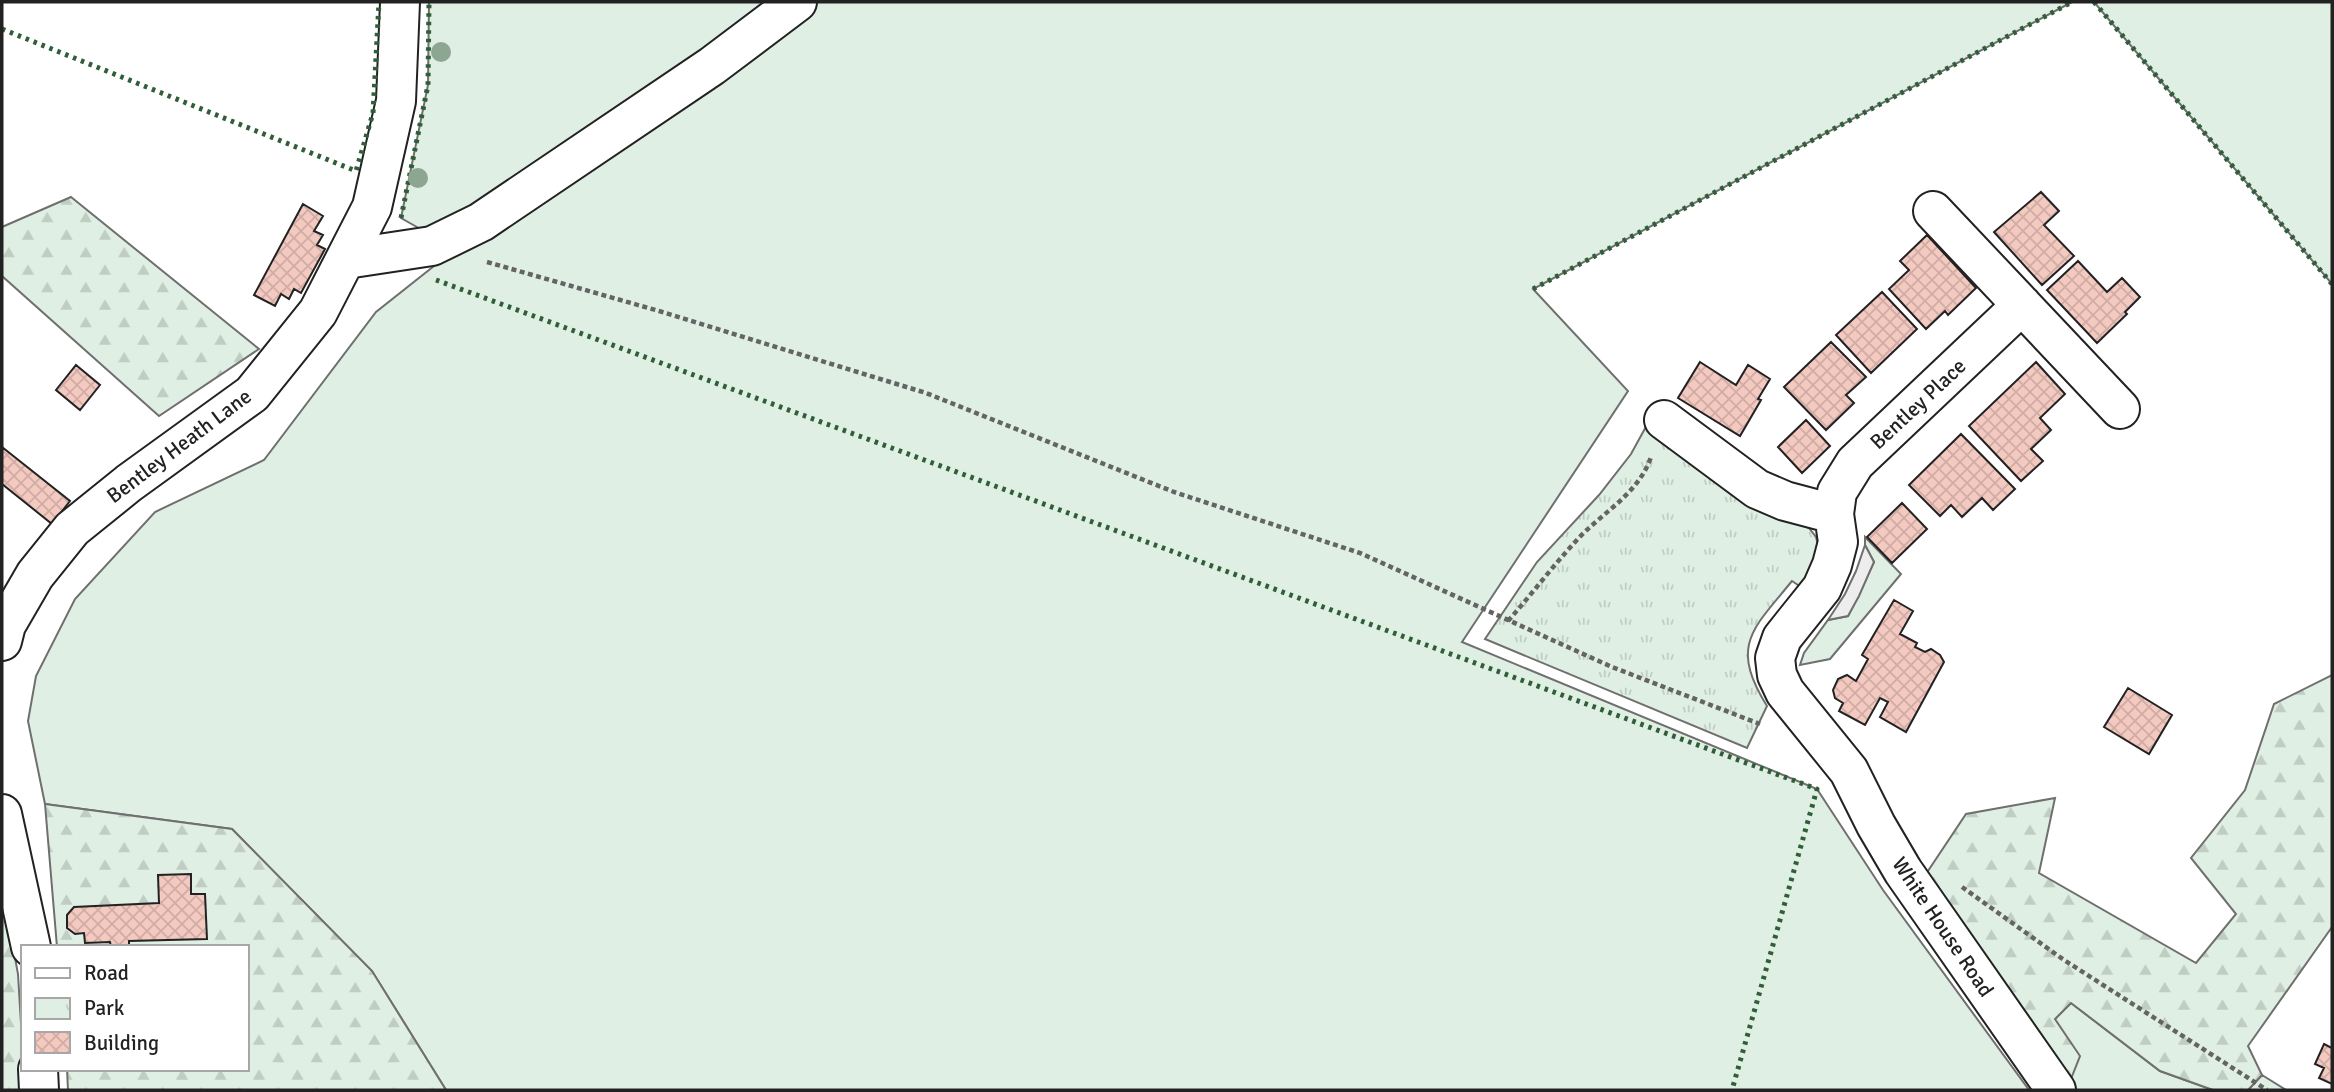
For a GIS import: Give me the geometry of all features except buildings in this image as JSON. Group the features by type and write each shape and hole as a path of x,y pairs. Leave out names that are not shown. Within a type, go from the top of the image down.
{"street":[{"name":"Bentley Heath Lane","path":"2,641 6,625 35,575 72,529 129,483 252,394 318,312 372,207 396,101 400,2"},
{"path":"346,259 432,246 481,222 712,66 797,2"},
{"path":"1933,211 2120,409"},
{"name":"Bentley Place","path":"1839,758 1785,692 1777,675 1775,658 1782,638 1822,588 1832,565 1838,541 1833,514 1837,492 1855,463 2022,306"},
{"path":"1664,419 1757,489 1785,501 1833,514"},
{"name":"White House Road","path":"1839,758 1849,771 1903,871 2056,1090"},
{"path":"2,814 31,945"},
{"path":"38,1071 39,1090"}],"path":[{"path":"485,262 659,311 926,393 1174,492 1360,553 1612,667 1759,724"},
{"path":"1508,621 1577,539 1636,486 1647,469 1664,419"},
{"path":"1954,881 2064,960 2267,1090"}],"green space":[{"path":"429,2 774,2 470,214 424,231 401,218 428,85"},
{"path":"813,2 2072,2 1533,289 1628,391 1462,642 1817,789 1883,890 2029,1090 446,1090 372,971 232,829 45,804 28,721 36,676 75,599 155,512 264,460 376,312 458,247"},
{"path":"2094,2 2332,2 2332,284"},
{"path":"71,197 259,349 159,416 2,276 2,227"},
{"path":"1648,423 1760,503 1809,528 1816,537 1820,553 1801,587 1792,581 1766,612 1751,639 1749,667 1767,706 1747,748 1485,639 1537,562 1599,495 1631,454"},
{"path":"1865,537 1901,574 1830,659 1800,665 1804,653 1828,620 1848,616 1874,562 1865,545"},
{"path":"2332,675 2332,927 2248,1046 2262,1075 2248,1090 2213,1090 2160,1071 2071,1003 2055,1019 2080,1056 2069,1084 1924,877 1966,814 2055,798 2039,873 2196,963 2236,914 2191,858 2245,790 2274,704"},
{"path":"45,804 232,829 372,971 446,1090 68,1090 67,1071 248,1071 248,945 57,945"},
{"path":"2,887 18,974 21,1071 24,1071 25,1090 2,1090"},
{"path":"2071,1003 2160,1071 2213,1090 2073,1090 2055,1019"},
{"path":"2262,1075 2286,1090 2248,1090"}],"shaded area":[{"path":"1865,545 1874,562 1859,596 1848,616 1828,620 1845,594"}],"hedge":[{"path":"2,29 356,171 373,113 379,2"},
{"path":"401,218 428,85 429,2"},
{"path":"1533,289 2072,2"},
{"path":"2094,2 2332,284"},
{"path":"436,280 1817,789 1732,1090"}]}
